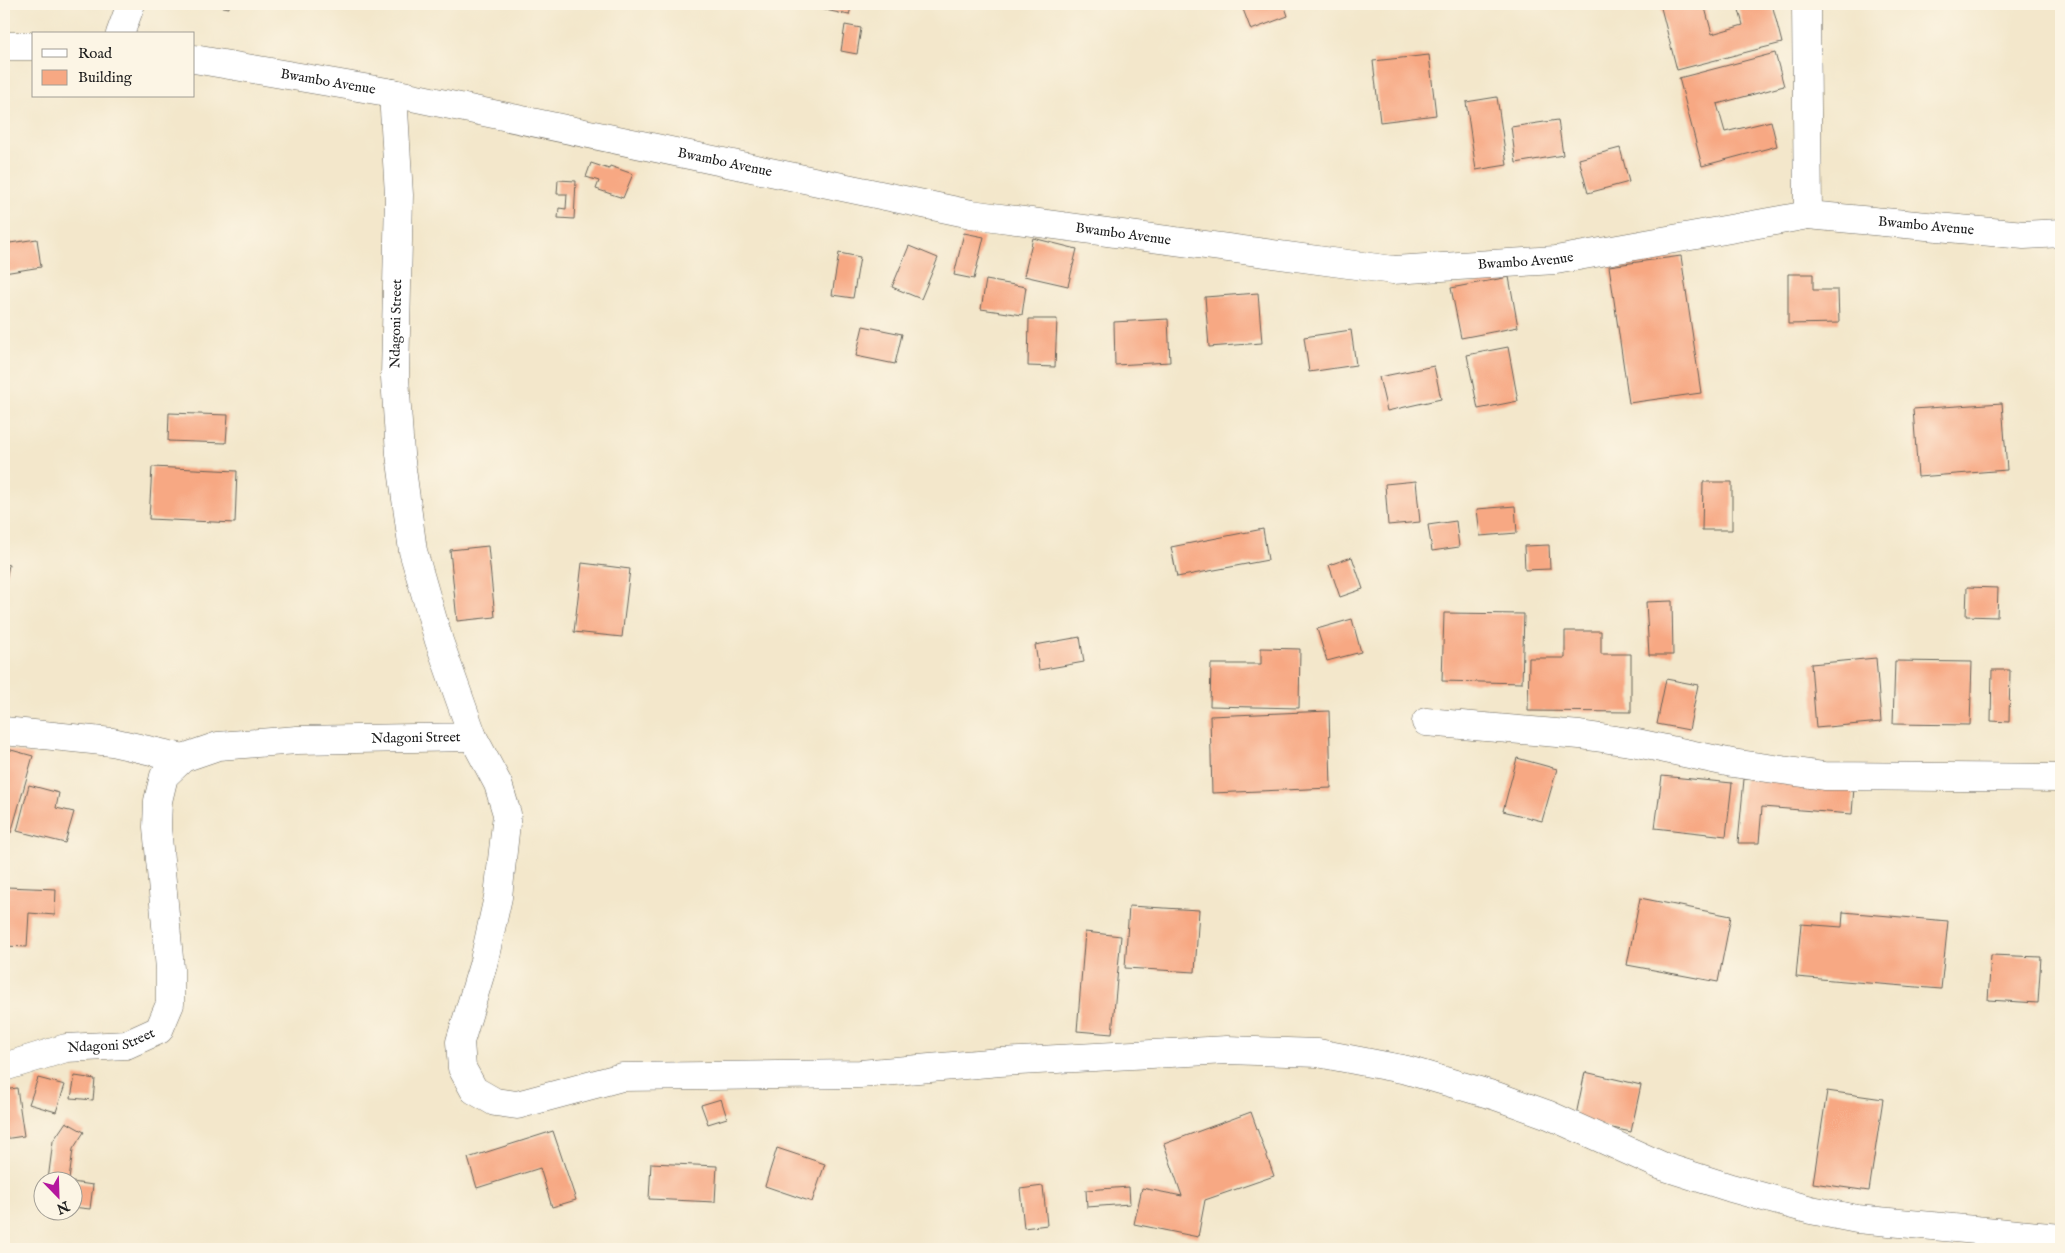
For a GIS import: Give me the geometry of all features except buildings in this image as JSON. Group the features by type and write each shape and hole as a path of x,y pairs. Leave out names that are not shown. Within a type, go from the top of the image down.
{"street":[{"path":"121,32 131,4"},
{"path":"1806,4 1808,215"},
{"path":"4,46 32,46"},
{"name":"Bwambo Avenue","path":"195,59 394,93 971,214 1393,270 1556,260 1808,215 2024,235 2061,233"},
{"name":"Ndagoni Street","path":"4,1067 66,1048 126,1045 159,1030 170,1004 170,970 157,827 158,801 164,776 184,758 218,746 297,740 473,737 439,641 413,551 400,454 395,377 399,195 394,93"},
{"path":"1426,722 1580,734 1637,742 1732,763 1824,776 2061,778"},
{"path":"4,731 112,742 184,758"},
{"path":"473,737 498,784 507,814 505,848 496,905 483,965 460,1042 462,1068 474,1090 495,1102 517,1105 622,1077 860,1074 1000,1062 1227,1050 1318,1053 1407,1070 1496,1096 1549,1115 1662,1166 1731,1188 1811,1210 1857,1220 2061,1238"}]}
